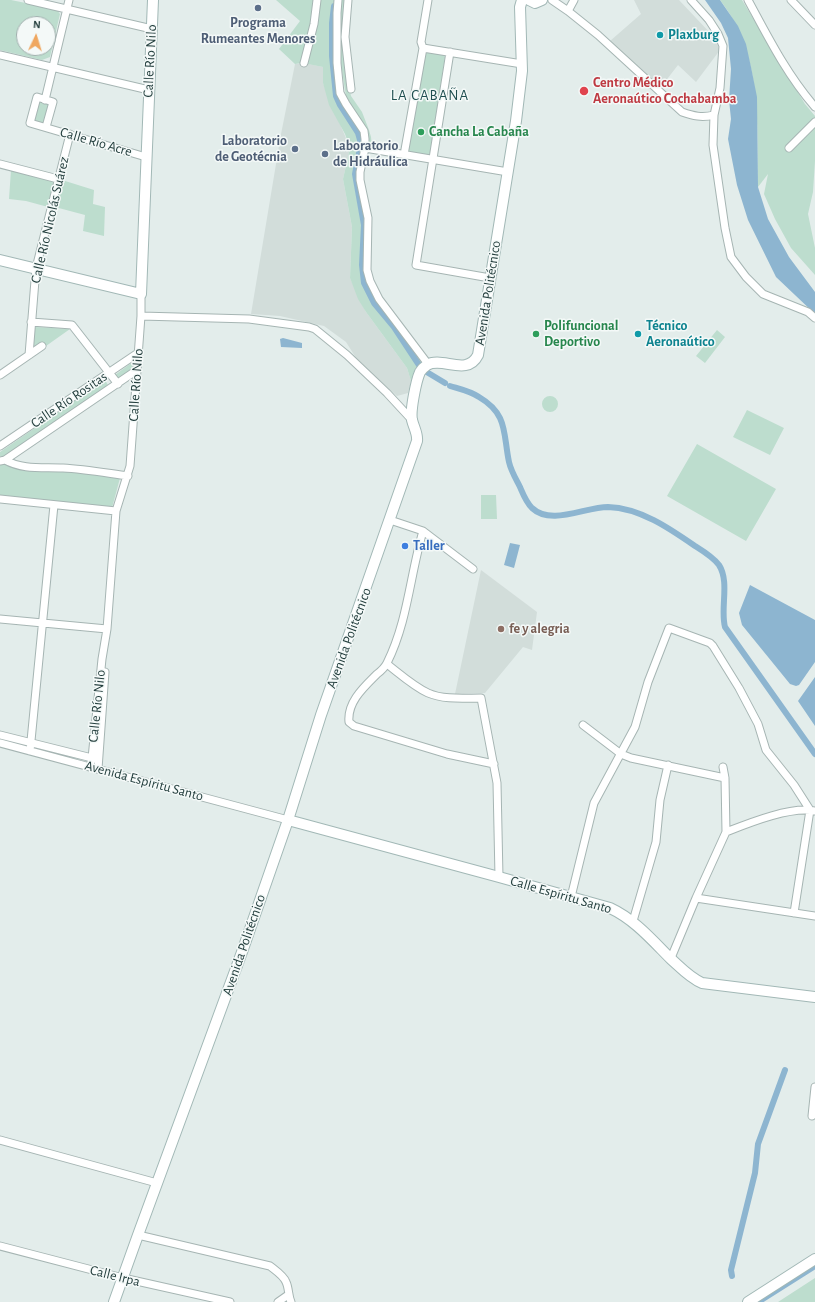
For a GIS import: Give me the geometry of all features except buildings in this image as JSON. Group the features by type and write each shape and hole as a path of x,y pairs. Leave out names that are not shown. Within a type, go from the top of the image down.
{"main road":[{"name":"Calle Río Nilo","path":"141,294 153,0"},
{"name":"Avenida Politécnico","path":"114,1302 205,1055 288,820 321,715 417,441 418,437 412,420 413,405 425,368 468,365 475,360 478,355 516,121 522,64 520,7 522,0"},
{"path":"529,0 535,3 542,0"},
{"path":"0,260 141,294"},
{"name":"Calle Espíritu Santo","path":"288,820 610,908 622,913 633,921 694,979 702,983 815,997"},
{"path":"748,1302 815,1259"}],"street":[{"path":"28,0 152,29"},
{"path":"45,100 54,68 69,0"},
{"path":"304,63 314,24 317,0"},
{"path":"338,0 337,63 340,93 364,131 365,139 360,180 368,218 367,270 370,281 379,298 425,368"},
{"path":"348,0 345,37 351,89"},
{"path":"404,155 423,48 421,42 428,0"},
{"path":"552,0 598,35 682,112 702,117 714,115"},
{"path":"568,11 574,0"},
{"path":"691,0 709,20 718,34 723,46 720,88 714,115 713,145 725,228 731,256 746,278 763,294 808,312 815,318"},
{"path":"748,0 780,58 803,93 815,107"},
{"path":"790,0 815,25"},
{"path":"423,48 522,64"},
{"path":"450,52 416,265 490,278"},
{"path":"0,55 149,90"},
{"path":"37,98 53,102 46,127 30,123 37,98"},
{"path":"789,148 815,122"},
{"name":"Calle Río Acre","path":"46,127 146,157"},
{"name":"Calle Río Nicolás Suárez","path":"29,355 36,268 70,134"},
{"path":"365,148 508,172"},
{"path":"0,164 58,179"},
{"name":"Calle Río Nilo","path":"90,767 102,659 107,629 116,511 130,466 141,316 141,294"},
{"path":"141,316 249,319 310,327 322,333 364,371 412,420"},
{"path":"31,322 72,325 118,384"},
{"path":"0,375 42,346"},
{"name":"Calle Río Rositas","path":"0,446 138,353"},
{"name":"Calle Río Rositas","path":"2,461 137,370"},
{"path":"2,461 31,468 63,468 128,476"},
{"path":"0,499 116,511"},
{"path":"30,747 54,505"},
{"path":"390,520 423,531 473,569"},
{"path":"423,531 415,560 402,627 387,664 358,694 348,716 349,722 354,726 447,754 494,764"},
{"path":"0,619 107,629"},
{"path":"571,897 594,803 635,727 648,682 669,628 710,643 714,646 758,724 766,750 812,810 794,913"},
{"path":"98,769 100,760 106,667 102,659"},
{"path":"387,664 419,688 429,693 454,698 481,698 497,783 499,877"},
{"path":"583,725 621,754 630,758 725,778"},
{"name":"Avenida Espíritu Santo","path":"0,735 30,747 90,767 288,820"},
{"name":"Avenida Espíritu Santo","path":"0,743 100,760"},
{"path":"633,921 656,842 660,800 668,765"},
{"path":"671,958 726,832 725,778 723,767"},
{"path":"726,832 783,813 795,810 812,810"},
{"path":"696,898 815,916"},
{"path":"812,1116 815,1087"},
{"path":"0,1140 157,1183"},
{"path":"138,1235 270,1266 286,1282 289,1298 278,1302"},
{"name":"Calle Irpa","path":"0,1246 123,1278 230,1302"}],"shaded area":[{"name":"Plaxburg","path":"634,0 679,0 713,36 720,50 696,82 678,65 661,87 610,41 641,14"},
{"path":"304,63 323,67 323,83 350,148 343,179 352,227 350,278 366,312 407,368 411,381 408,393 397,396 358,361 346,342 324,326 280,316 251,314 281,134 295,64"},
{"name":"fe y alegria","path":"481,570 537,612 532,650 523,647 485,693 455,694"}],"green space":[{"path":"0,0 11,0 57,10 60,14 56,31 56,16 16,16 16,54 0,50"},
{"path":"276,0 313,0 310,25 301,63 295,64 279,49 300,21"},
{"path":"320,0 336,0 338,93 362,132 363,139 358,170 366,218 365,271 422,361 415,369 411,381 407,368 358,299 350,278 352,227 343,179 350,148 345,134 329,105 323,83 323,67 308,64"},
{"path":"342,0 346,0 348,82 351,96 362,112 369,130 372,147 367,146 357,115 346,96 341,63 340,18"},
{"path":"720,0 742,0 805,104 815,116 813,192 808,214 815,248 815,275 791,248 775,219 764,194 768,174 758,187 757,114 751,66 744,43 734,21"},
{"path":"428,52 444,55 445,57 430,153 428,155 408,152 424,55"},
{"path":"25,56 50,56 42,60"},
{"path":"38,101 50,104 45,124 33,120"},
{"path":"11,170 55,180 48,207 26,201 9,199"},
{"path":"62,180 94,190 93,204 105,207 104,236 83,231 85,215 55,207"},
{"path":"34,328 70,329 46,346 45,344 33,351"},
{"path":"717,330 725,337 705,363 696,356"},
{"path":"134,361 132,371 118,380 115,375"},
{"path":"105,380 108,385 2,458 0,456 0,452"},
{"path":"550,396 556,398 558,404 556,410 550,412 544,410 542,404 544,398"},
{"path":"747,410 784,428 770,455 733,437"},
{"path":"697,444 776,489 746,541 667,496"},
{"path":"2,464 27,470 63,471 120,478 112,508 0,495 0,465"},
{"path":"481,495 496,495 497,519 481,519"},
{"path":"815,1278 815,1302 778,1302"}],"water":[{"path":"705,0 720,0 738,26 746,44 757,97 758,187 768,219 789,257 815,292 815,314 776,277 748,220 737,185 728,139 731,119 729,100 731,69 728,38 721,23"},
{"path":"283,338 302,343 302,348 281,347 280,339"},
{"path":"510,543 520,545 514,568 504,565"},
{"path":"750,585 815,620 815,662 799,685 796,686 790,684 742,625 739,613"},
{"path":"815,677 815,726 798,701"}],"waterway":[{"path":"334,6 332,23 332,56 336,96 358,133 360,140 355,174 364,225 362,265 364,283 374,303 394,327 419,365"},
{"path":"425,371 445,383"},
{"path":"450,386 476,395 488,403 500,417 505,433 511,469 525,498 532,508 540,513 558,516 608,507 631,511 654,520 675,532 717,562 724,579 725,627 815,754"},
{"path":"732,1276 731,1270 755,1173 758,1144 785,1070"},
{"path":"758,1302 815,1266"}],"place":[{"name":"Programa Rumeantes Menores","path":"258,8"},
{"name":"Plaxburg","path":"660,35"},
{"name":"Centro Médico Aeronaútico Cochabamba","path":"584,91"},
{"name":"Cancha La Cabaña","path":"421,132"},
{"name":"Laboratorio de Geotécnia","path":"295,149"},
{"name":"Laboratorio de Hidráulica","path":"325,154"},
{"name":"Polifuncional Deportivo","path":"536,334"},
{"name":"Técnico Aeronaútico","path":"638,334"},
{"name":"Taller","path":"405,546"},
{"name":"fe y alegria","path":"501,629"}],"district":[{"name":"LA CABAÑA","path":"430,95"}]}
